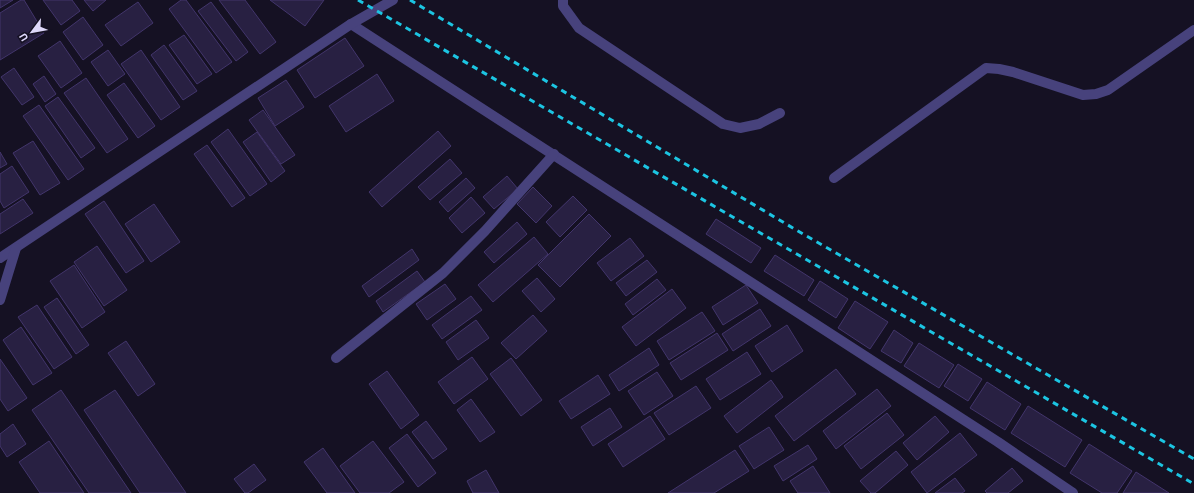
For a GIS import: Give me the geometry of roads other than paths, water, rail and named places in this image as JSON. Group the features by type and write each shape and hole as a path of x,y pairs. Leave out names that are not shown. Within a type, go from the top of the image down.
{"street":[{"path":"0,258 352,24 393,0"},
{"path":"563,0 563,6 578,28 723,124 740,128 759,124 780,113"},
{"path":"352,24 998,442 1073,493"},
{"path":"834,178 986,68 1013,72 1083,95 1096,94 1108,90 1194,30"},
{"path":"336,358 443,273 485,231 554,154"},
{"path":"0,300 16,248"}],"railway":[{"path":"358,0 1194,484"},
{"path":"410,0 803,234 1194,459"}]}
